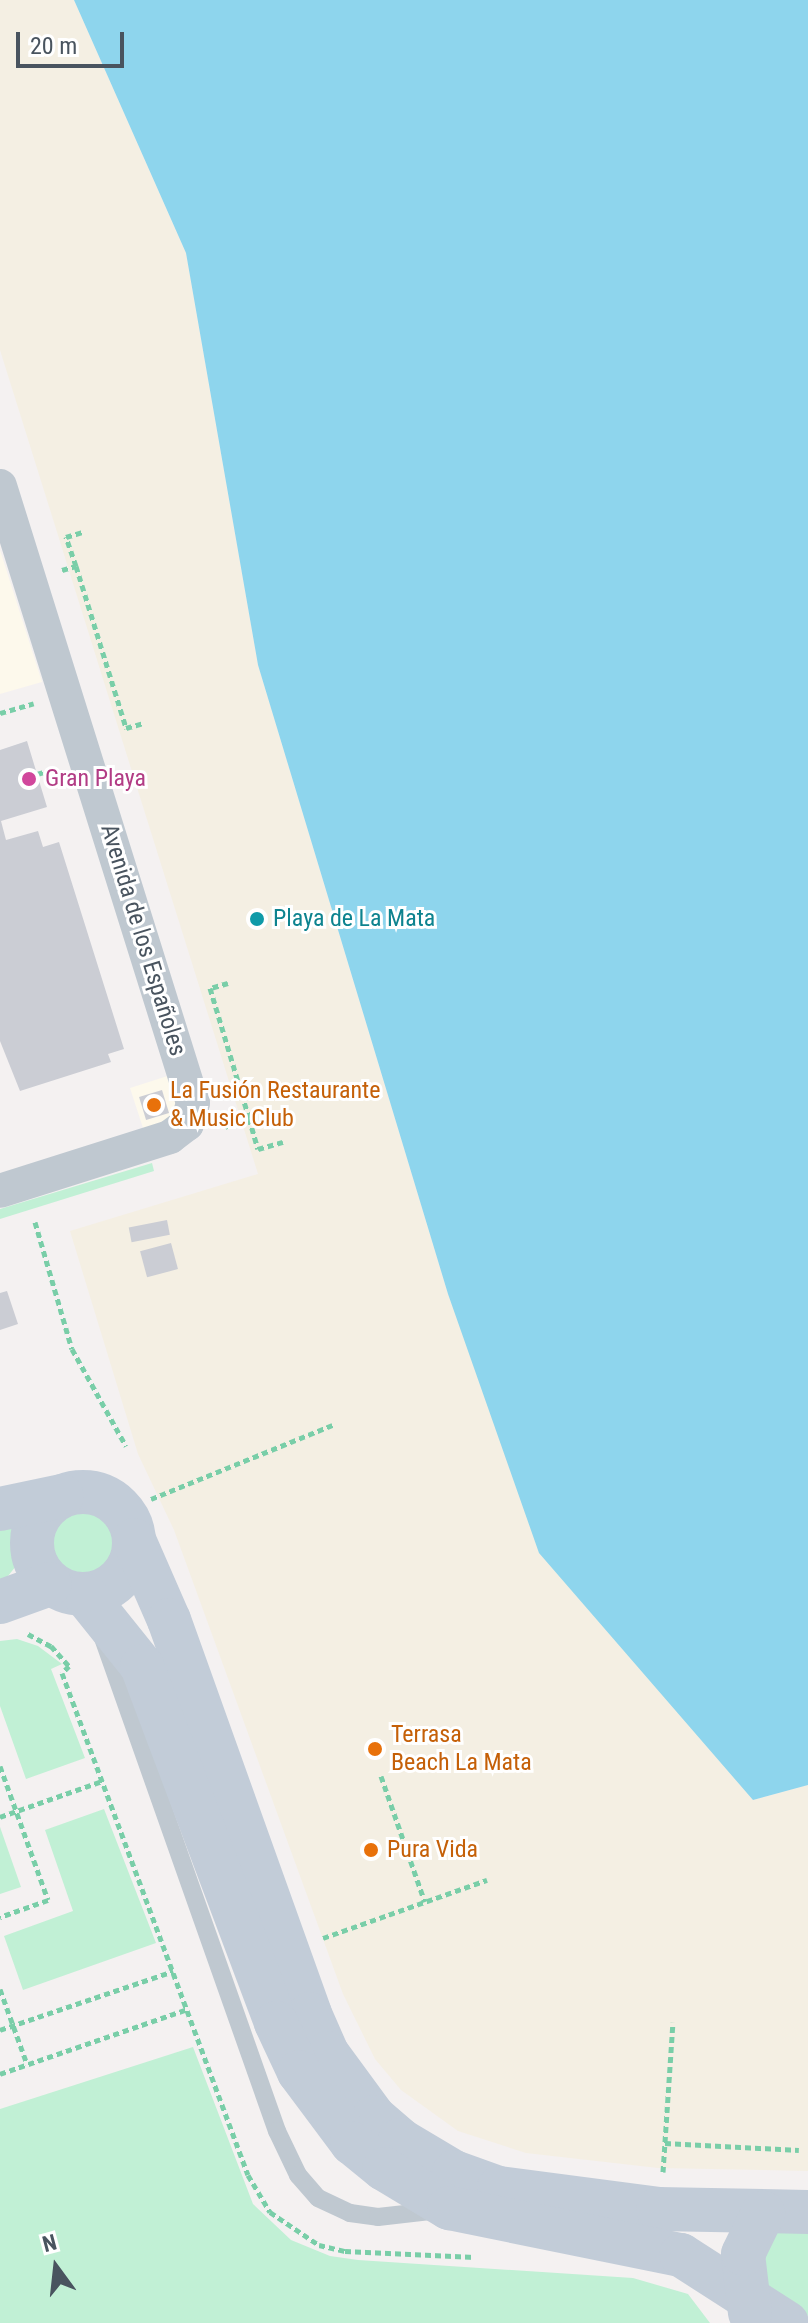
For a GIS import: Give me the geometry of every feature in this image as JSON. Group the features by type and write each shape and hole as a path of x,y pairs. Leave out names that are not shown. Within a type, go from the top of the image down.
{"street":[{"name":"Avenida de los Españoles","path":"0,486 191,1096 189,1121 170,1137 0,1191"},
{"path":"0,1509 78,1492 109,1499 122,1510 169,1620 310,2014 327,2053 374,2117 400,2140 454,2172 499,2188 658,2209 808,2212"},
{"path":"62,1496 37,1520 31,1537 39,1571 77,1594 142,1666 165,1719 252,1962 299,2072 352,2143 384,2169 449,2208 681,2255 750,2311 787,2323"},
{"path":"0,1602 101,1592 121,1577 133,1556 134,1540"},
{"path":"750,2311 743,2254 763,2213"}],"lane":[{"path":"77,1594 103,1643 277,2131 298,2175 318,2198 350,2213 378,2217 449,2208"}],"path":[{"path":"82,532 66,537 126,728 143,723"},
{"path":"228,983 210,988 258,1149 283,1142"},
{"path":"225,1127 249,1118"},
{"path":"35,1222 72,1349 126,1446"},
{"path":"151,1499 332,1425"},
{"path":"0,1766 48,1900 0,1917"},
{"path":"381,1776 425,1902"},
{"path":"0,1817 102,1781"},
{"path":"315,1941 487,1880"},
{"path":"0,2030 173,1971"},
{"path":"0,1989 27,2064"},
{"path":"0,2074 188,2009"},
{"path":"648,2175 663,2177 673,2022"},
{"path":"665,2143 799,2150"}],"shaded area":[{"path":"0,550 42,682 0,694"},
{"path":"177,1073 176,1117 144,1131 130,1088"}],"green space":[{"path":"152,1163 154,1171 0,1219 0,1209"},
{"path":"85,1511 98,1514 108,1521 115,1531 118,1544 115,1557 108,1567 98,1574 85,1577 72,1574 62,1567 55,1557 52,1544 55,1531 62,1521 72,1514"},
{"path":"16,1526 16,1566 0,1586 0,1527"},
{"path":"17,1639 38,1646 62,1664 51,1669 85,1758 26,1779 0,1706 0,1641"},
{"path":"104,1809 156,1943 23,1990 4,1936 73,1911 45,1830"},
{"path":"0,1827 21,1887 0,1894"},
{"path":"193,2047 253,2204 291,2240 330,2256 358,2260 633,2278 688,2294 710,2323 0,2323 0,2109"},
{"path":"808,2229 808,2316 767,2292 760,2254 777,2233"}],"sand":[{"name":"Playa de La Mata","path":"0,0 74,0 186,253 258,665 448,1294 753,1800 808,1785 808,2171 658,2168 526,2153 458,2131 401,2090 375,2059 343,1994 174,1530 138,1454 70,1231 258,1174 0,350"}],"water":[{"path":"74,0 808,0 808,1785 753,1800 539,1553 448,1294 258,665 186,253"}],"building":[{"path":"27,741 47,807 1,821 6,840 38,831 43,847 59,842 124,1049 108,1054 111,1062 20,1091 0,1041 0,750"},
{"name":"La Fusión Restaurante & Music Club","path":"162,1090 169,1113 146,1120 139,1097"},
{"path":"167,1220 170,1235 132,1242 129,1227"},
{"path":"171,1243 178,1269 147,1277 140,1251"},
{"path":"7,1291 18,1324 0,1330 0,1293"}],"place":[{"name":"Gran Playa","path":"29,779"},
{"name":"Playa de La Mata","path":"257,919"},
{"name":"La Fusión Restaurante & Music Club","path":"154,1105"},
{"name":"Terrasa Beach La Mata","path":"375,1749"},
{"name":"Pura Vida","path":"371,1850"}]}
